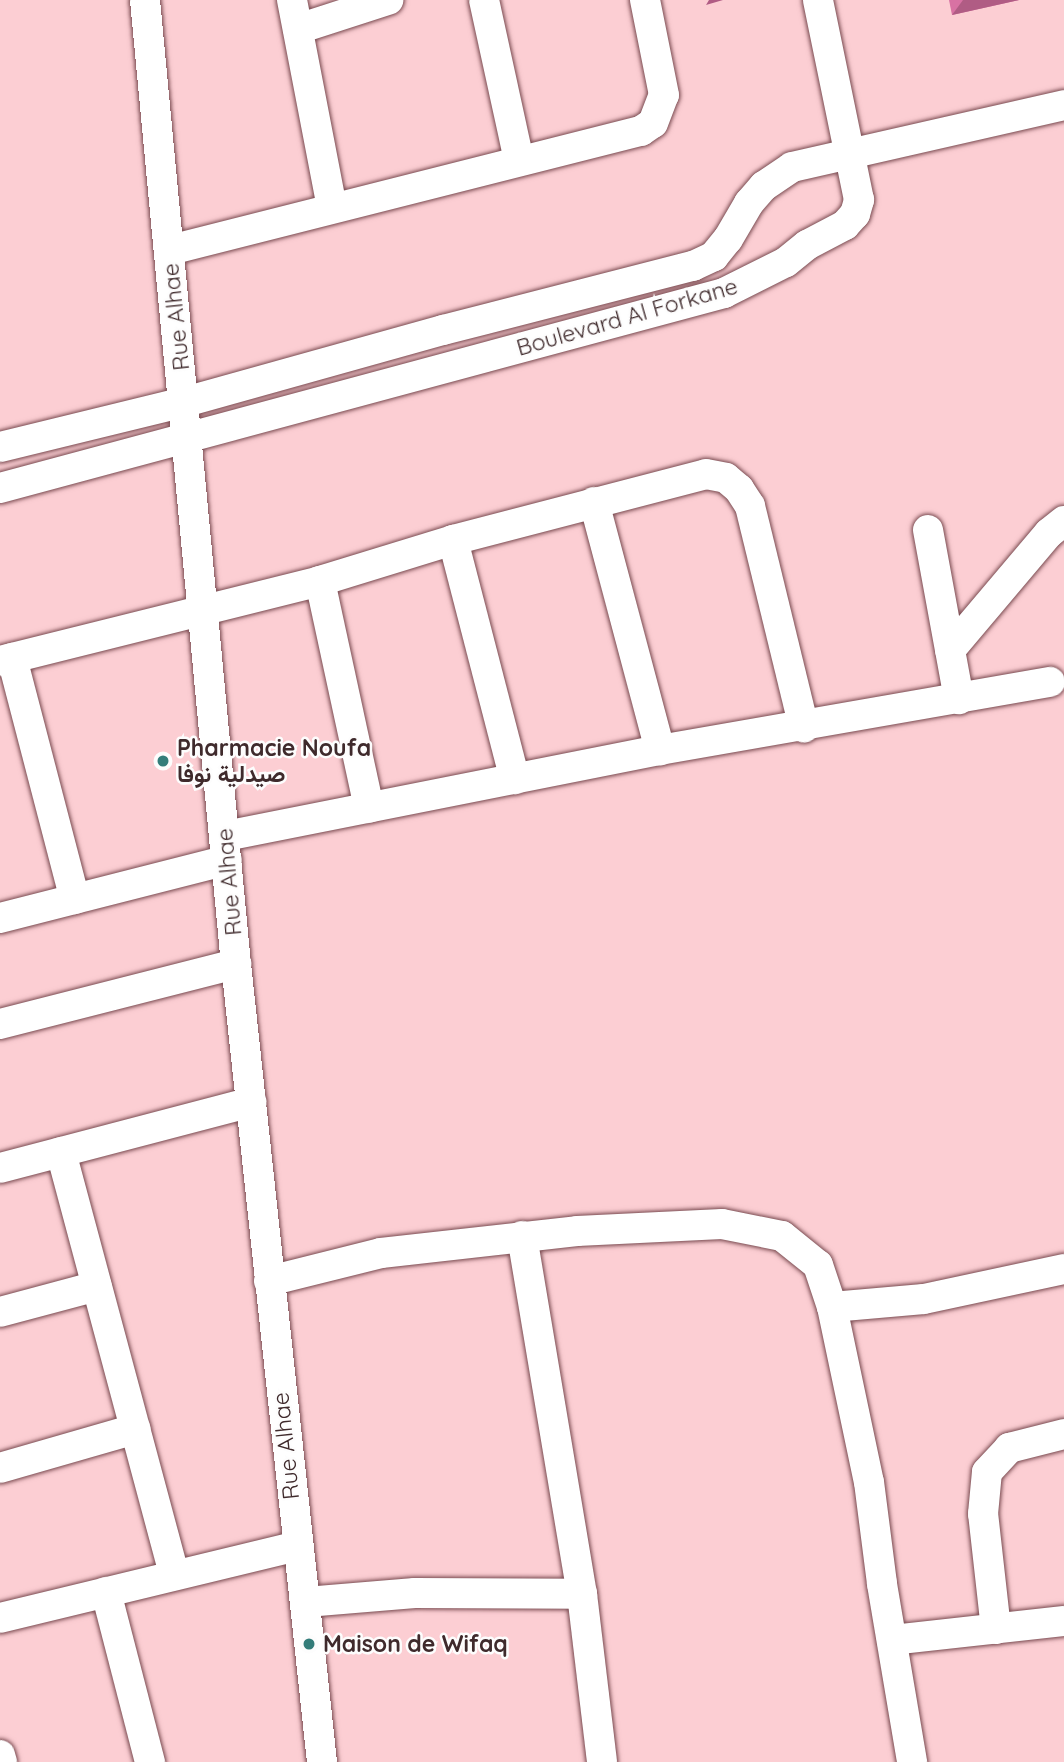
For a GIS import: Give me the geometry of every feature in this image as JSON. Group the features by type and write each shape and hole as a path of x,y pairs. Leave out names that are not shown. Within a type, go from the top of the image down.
{"street":[{"name":"Rue Alhae","path":"145,0 236,964 322,1762"},
{"path":"332,207 295,14 388,0"},
{"path":"484,0 519,160"},
{"path":"170,250 641,131 653,123 664,95 645,0"},
{"path":"818,0 851,153 1064,105"},
{"name":"Boulevard Al Forkane","path":"0,447 185,402 443,330 693,266 714,256 728,239 749,202 778,174 792,167 851,153 859,200 850,220 807,245 786,262 724,293 0,488"},
{"path":"75,900 6,659 320,581 453,540 706,474 726,478 739,489 750,506 758,529 804,727"},
{"path":"594,502 660,750"},
{"path":"950,650 1049,533 1064,521"},
{"path":"928,530 959,699"},
{"path":"453,540 515,779"},
{"path":"320,581 369,808"},
{"path":"0,919 75,900 226,848 369,808 660,750 1050,682"},
{"path":"0,1024 236,964"},
{"path":"0,1168 251,1102"},
{"path":"61,1152 174,1574"},
{"path":"269,1281 381,1253 522,1236 722,1223 782,1236 818,1265 832,1307 869,1482 912,1762"},
{"path":"522,1236 582,1594 602,1762"},
{"path":"832,1307 924,1299 1064,1269"},
{"path":"0,1312 97,1286"},
{"path":"0,1468 135,1429"},
{"path":"996,1629 983,1514 987,1472 1009,1448 1064,1434"},
{"path":"0,1618 297,1546"},
{"path":"106,1592 150,1762"},
{"path":"306,1602 415,1593 582,1594"},
{"path":"892,1640 1064,1621"},
{"path":"0,1755 2,1762"}],"place":[{"name":"Pharmacie Noufa صيدلية نوفا","path":"163,761"},
{"name":"Maison de Wifaq","path":"309,1644"}]}
